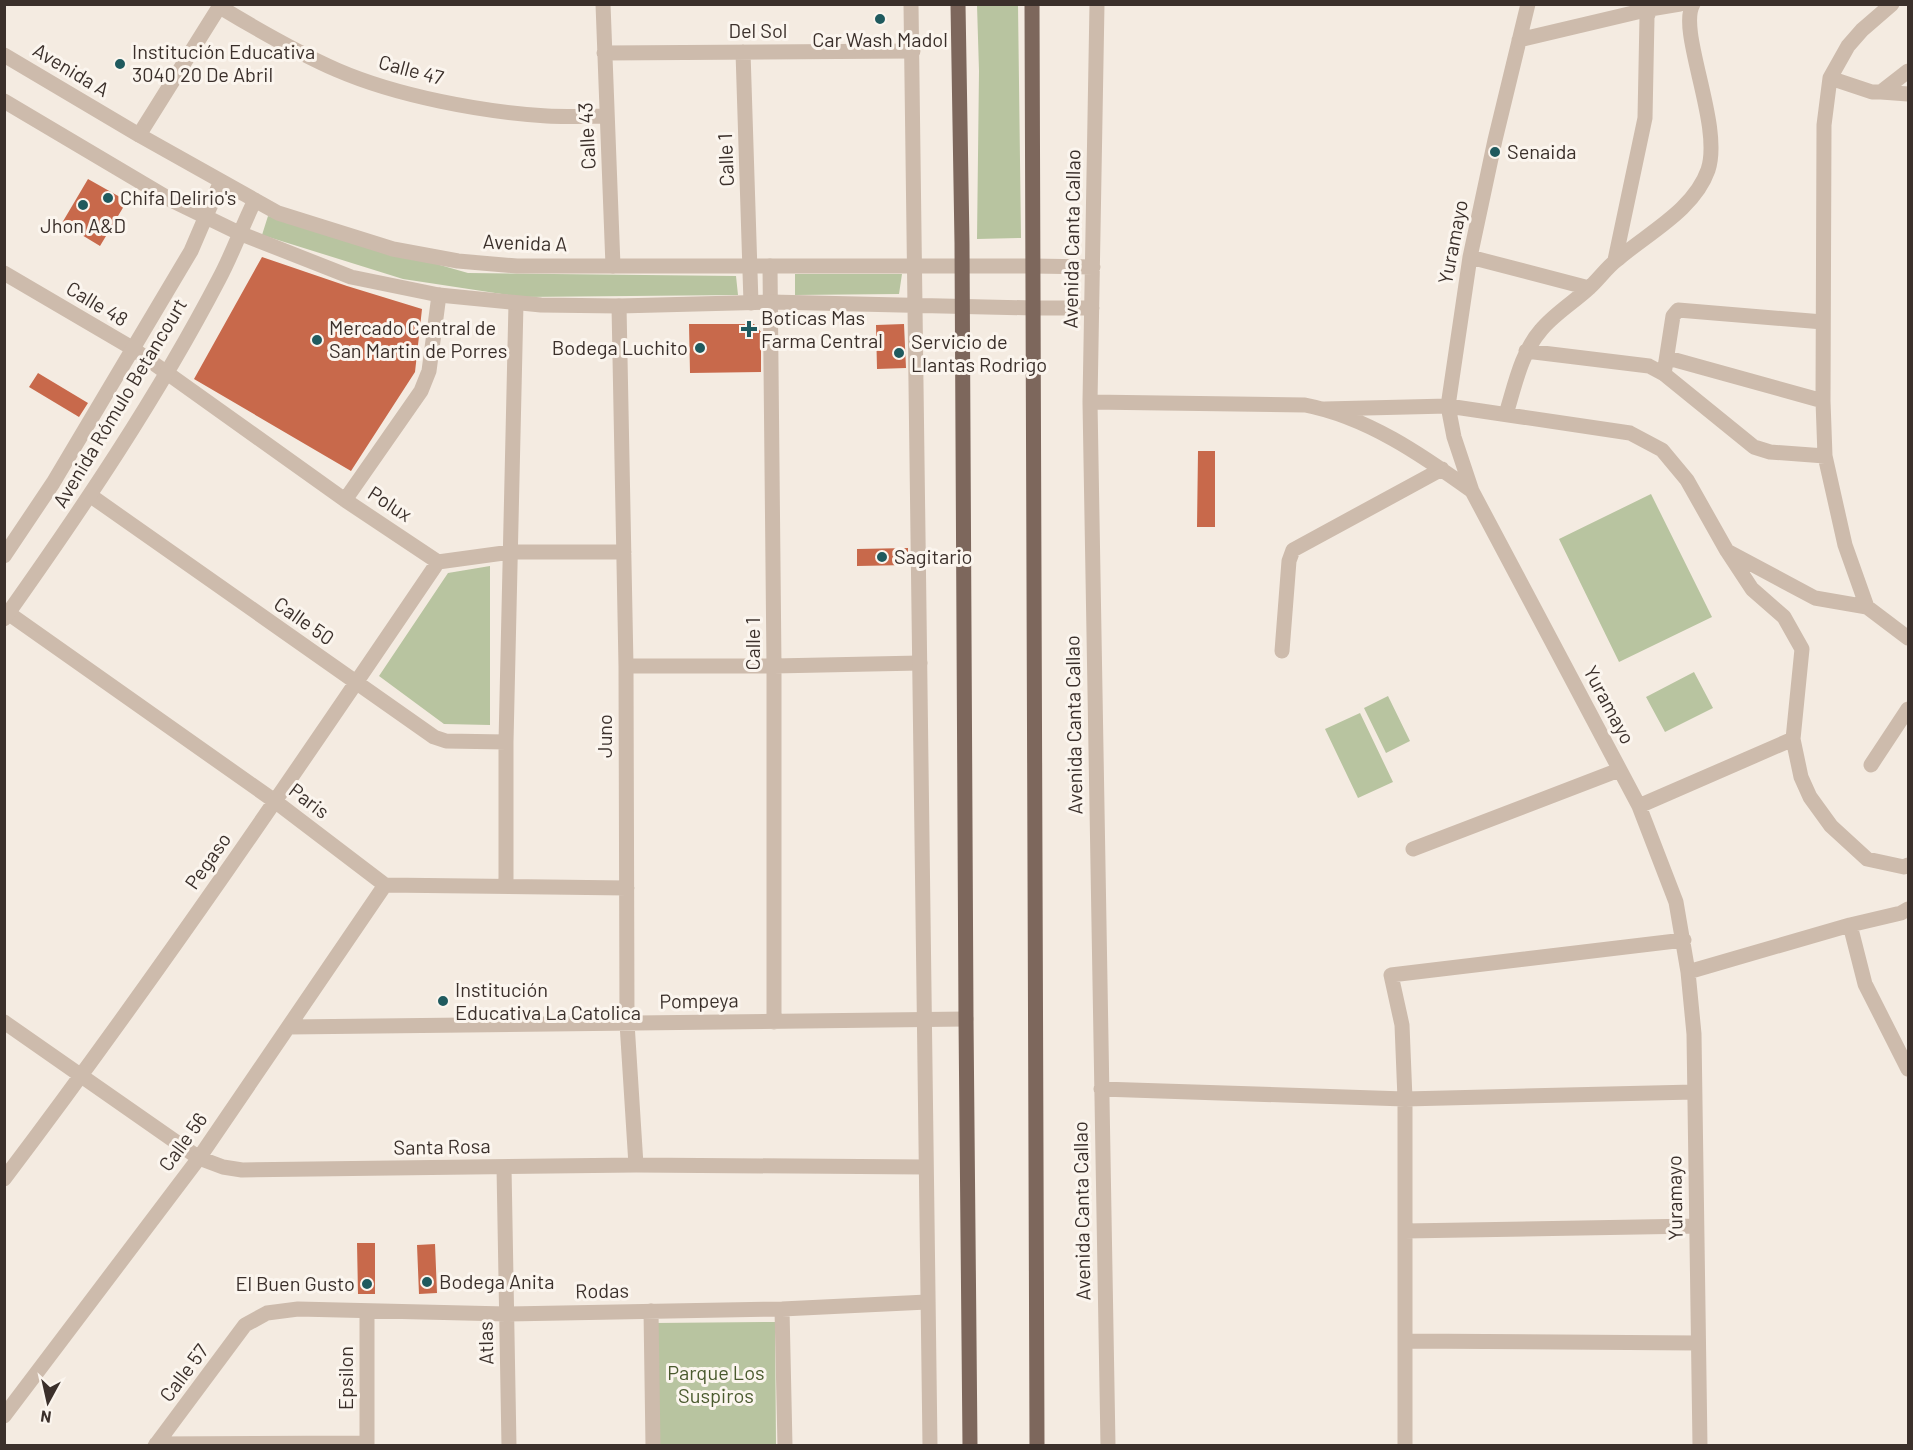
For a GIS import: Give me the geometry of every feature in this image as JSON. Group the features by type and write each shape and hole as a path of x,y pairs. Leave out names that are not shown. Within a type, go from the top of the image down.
{"main road":[{"path":"958,4 962,266 970,1446"},
{"name":"Avenida Canta Callao","path":"1032,4 1037,1446"}],"street":[{"name":"Calle 43","path":"603,4 613,266"},
{"path":"911,4 930,1446"},
{"name":"Avenida Canta Callao","path":"1097,4 1090,402 1108,1446"},
{"name":"Yuramayo","path":"1528,4 1470,256 1448,406 1454,437 1472,491 1639,806 1676,902 1684,940 1694,1034 1700,1446"},
{"path":"1519,40 1680,4"},
{"path":"1506,414 1526,351 1541,329 1589,288 1616,260 1679,210 1699,188 1708,170 1712,143 1693,46 1689,15 1693,4"},
{"path":"1867,607 1845,545 1825,456 1823,401 1824,125 1830,78 1848,46 1862,30 1892,4"},
{"path":"139,135 221,6"},
{"name":"Calle 47","path":"221,6 280,43 329,66 403,92 495,111 549,116 607,116"},
{"path":"1616,260 1645,118 1647,17 1650,9"},
{"name":"Del Sol","path":"604,53 913,51"},
{"name":"Calle 1","path":"744,52 751,303"},
{"name":"Avenida A","path":"4,55 139,135 278,213 393,249 458,261 517,266 1093,267"},
{"path":"1881,92 1908,71"},
{"path":"1830,78 1872,92 1908,94"},
{"path":"4,101 171,200 239,233 351,277 439,295 516,303 619,306 771,302 1092,308"},
{"name":"Avenida Rómulo Betancourt","path":"4,556 53,483 191,251 221,181"},
{"name":"Avenida Rómulo Betancourt","path":"6,616 91,496 167,373 219,279 255,200"},
{"path":"1470,256 1589,288"},
{"name":"Calle 1","path":"770,266 774,666 774,1022"},
{"name":"Calle 48","path":"5,274 132,348 167,373"},
{"path":"345,500 421,391 429,371 439,295"},
{"path":"506,886 506,742 516,303"},
{"name":"Juno","path":"619,306 626,666 627,1023 636,1165"},
{"path":"1664,374 1673,316 1678,310 1823,322"},
{"path":"1526,351 1649,366 1664,374 1754,447 1770,452 1825,456"},
{"path":"1668,358 1823,401"},
{"name":"Polux","path":"167,373 345,500 438,562"},
{"path":"1090,402 1305,405 1325,409 1377,430 1472,491"},
{"path":"1325,409 1448,406 1630,433 1662,450 1687,480 1726,551 1752,589 1784,618 1802,649 1793,739 1801,777 1810,797 1831,826 1867,859 1908,866"},
{"path":"1282,651 1289,561 1293,550 1442,470"},
{"name":"Calle 50","path":"91,496 434,737 446,741 506,742"},
{"path":"1726,551 1815,598 1867,607 1908,638"},
{"path":"438,562 511,552 624,552"},
{"name":"Pegaso","path":"4,1179 82,1076 276,802 438,562"},
{"name":"Paris","path":"6,616 276,802 385,885"},
{"path":"626,666 920,663"},
{"path":"1871,765 1908,709"},
{"path":"1639,806 1793,739"},
{"path":"1413,849 1619,770"},
{"path":"385,885 627,888"},
{"name":"Calle 56","path":"4,1416 199,1158 385,885"},
{"path":"1688,972 1850,925 1901,913 1908,909"},
{"path":"1850,925 1865,984 1908,1070"},
{"path":"1405,1446 1405,1099 1402,1025 1391,975 1684,940"},
{"name":"Pompeya","path":"289,1027 966,1019"},
{"name":"Santa Rosa","path":"4,1022 199,1158 224,1167 242,1170 636,1165 926,1167"},
{"path":"1101,1089 1405,1099 1694,1092"},
{"name":"Atlas","path":"504,1167 509,1446"},
{"path":"1405,1231 1696,1226"},
{"name":"Rodas","path":"245,1325 267,1312 298,1309 506,1314 782,1309 927,1302"},
{"path":"782,1309 785,1446"},
{"name":"Epsilon","path":"367,1444 368,1311"},
{"path":"651,1311 653,1446"},
{"name":"Calle 57","path":"155,1445 245,1325"},
{"path":"1405,1341 1698,1343"},
{"path":"155,1445 367,1444"}],"green space":[{"path":"977,5 1018,5 1021,238 977,239 979,71"},
{"path":"268,216 468,273 736,276 738,295 522,297 403,279 262,235"},
{"path":"795,274 902,274 899,294 795,295"},
{"path":"1651,494 1712,617 1619,662 1559,539"},
{"path":"490,566 490,725 444,724 379,676 448,573"},
{"path":"1694,672 1713,708 1665,732 1646,697"},
{"path":"1388,696 1410,741 1386,753 1364,708"},
{"path":"1360,713 1393,782 1358,798 1325,729"},
{"name":"Parque Los Suspiros","path":"775,1322 776,1445 656,1445 655,1323"}],"building":[{"path":"88,179 127,201 100,246 62,223"},
{"name":"Mercado Central de San Martin de Porres","path":"262,257 422,309 415,372 351,471 194,379"},
{"path":"689,324 754,324 761,332 761,372 690,373"},
{"path":"904,324 906,368 877,369 876,325"},
{"path":"38,373 88,403 79,417 29,387"},
{"path":"1198,451 1215,451 1215,527 1197,527"},
{"name":"Sagitario","path":"908,548 908,565 857,566 857,549"},
{"path":"357,1243 375,1243 375,1294 358,1294"},
{"path":"435,1244 437,1293 419,1294 417,1245"}],"place":[{"name":"Car Wash Madol","path":"880,19"},
{"name":"Institución Educativa 3040 20 De Abril","path":"120,64"},
{"name":"Senaida","path":"1495,152"},
{"name":"Chifa Delirio's","path":"108,198"},
{"name":"Jhon A&D","path":"83,205"},
{"name":"Boticas Mas Farma Central","path":"749,329"},
{"name":"Mercado Central de San Martin de Porres","path":"317,340"},
{"name":"Bodega Luchito","path":"700,348"},
{"name":"Servicio de Llantas Rodrigo","path":"899,353"},
{"name":"Sagitario","path":"882,557"},
{"name":"Institución Educativa La Catolica","path":"443,1001"},
{"name":"Bodega Anita","path":"427,1282"},
{"name":"El Buen Gusto","path":"367,1284"}]}
